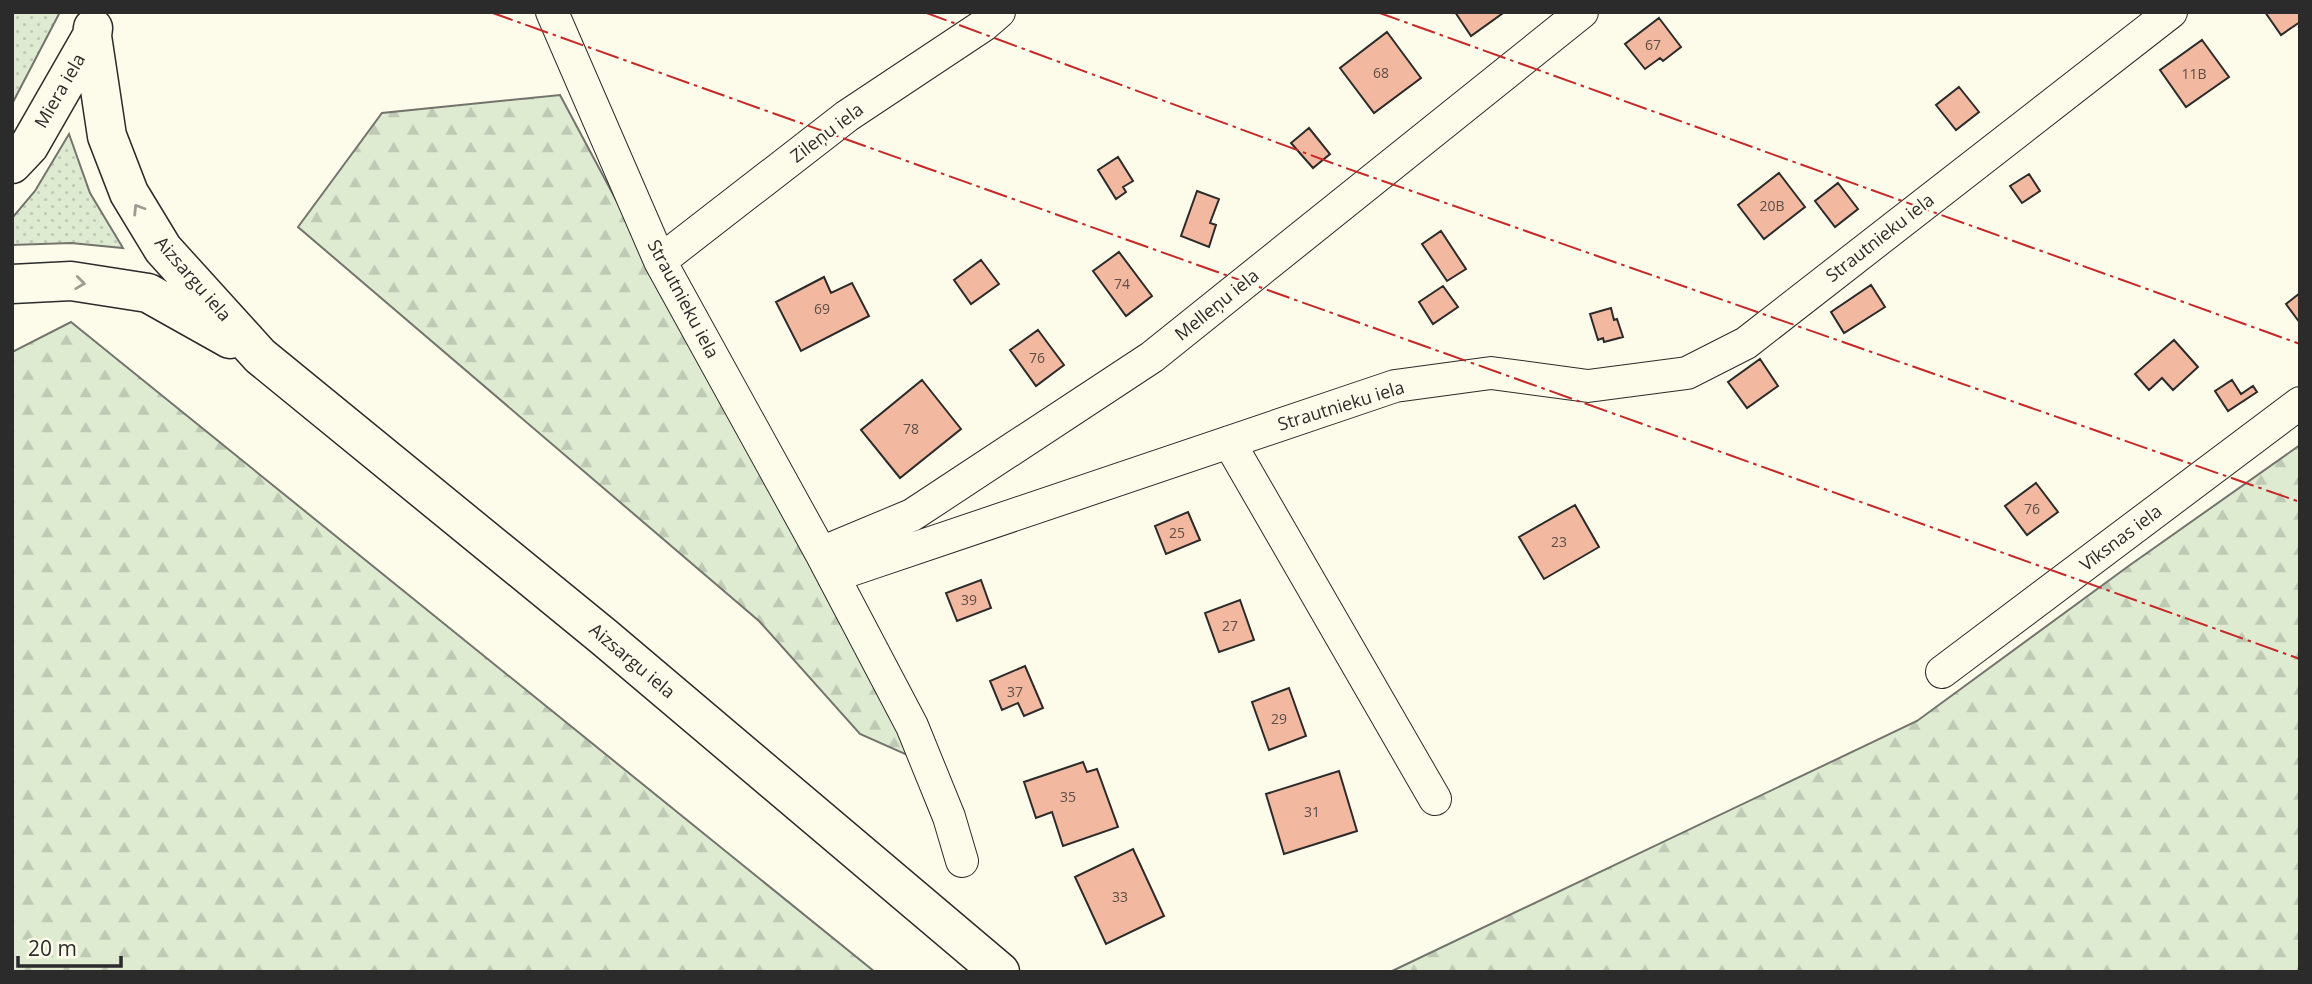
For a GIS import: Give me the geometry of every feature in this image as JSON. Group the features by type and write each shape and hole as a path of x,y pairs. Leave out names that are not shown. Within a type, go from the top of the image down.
{"highway":[{"name":"Miera iela","path":"12,164 29,146 94,24"},
{"name":"Aizsargu iela","path":"94,24 107,136 129,193 163,249 260,356 604,637 1000,972"},
{"name":"Aizsargu iela","path":"12,284 71,281 148,293 260,356"}],"street":[{"name":"Strautnieku iela","path":"552,12 660,261 827,564 912,726 949,817 962,861"},
{"name":"Zileņu iela","path":"660,261 847,116 984,25 999,12"},
{"name":"Melleņu iela","path":"827,564 912,515 1152,357 1583,12"},
{"name":"Strautnieku iela","path":"827,564 1229,442 1395,386 1491,373 1588,386 1687,373 1746,343 2171,12"},
{"name":"Vīksnas iela","path":"1941,672 2300,403"},
{"path":"1229,442 1434,799"}],"green space":[{"path":"12,12 60,12 12,104"},
{"path":"560,95 914,758 860,734 759,621 298,227 382,113"},
{"path":"69,134 90,193 123,248 71,243 12,245 12,218 35,191"},
{"path":"71,322 875,972 12,972 12,352"},
{"path":"2300,445 2300,972 1390,972 1917,721"}],"building":[{"path":"1455,12 1502,12 1503,13 1471,36"},
{"path":"2265,12 2300,12 2300,22 2281,35"},
{"path":"1659,18 1681,47 1663,61 1660,58 1645,69 1625,44"},
{"path":"1387,32 1421,78 1374,113 1340,68"},
{"path":"2202,40 2229,77 2186,107 2160,70"},
{"path":"1959,87 1979,112 1956,130 1936,105"},
{"path":"1309,128 1330,154 1313,168 1291,143"},
{"path":"1118,157 1133,181 1123,187 1126,192 1116,199 1098,170"},
{"path":"1779,173 1805,207 1764,239 1738,205"},
{"path":"2029,174 2040,191 2022,203 2010,186"},
{"path":"1838,183 1858,209 1835,227 1815,201"},
{"path":"1197,191 1219,199 1210,223 1216,225 1209,247 1181,236"},
{"path":"1441,231 1466,269 1447,281 1422,244"},
{"path":"1119,252 1152,296 1126,316 1093,271"},
{"path":"981,260 999,284 971,304 954,280"},
{"path":"824,277 831,293 852,283 869,316 801,351 776,302"},
{"path":"1871,285 1885,307 1844,333 1831,312"},
{"path":"1443,286 1458,307 1433,324 1419,302"},
{"path":"2300,293 2300,323 2286,304"},
{"path":"1611,308 1623,337 1604,342 1603,338 1598,340 1590,314"},
{"path":"1038,330 1064,365 1036,386 1010,350"},
{"path":"2174,340 2198,367 2173,390 2162,378 2149,390 2135,374"},
{"path":"1760,359 1778,386 1747,408 1728,382"},
{"path":"922,380 961,429 900,478 861,430"},
{"path":"2232,380 2241,394 2253,386 2257,392 2228,411 2215,391"},
{"path":"2036,483 2058,512 2027,535 2005,506"},
{"path":"1575,505 1599,547 1544,579 1519,537"},
{"path":"1188,512 1200,540 1166,554 1155,526"},
{"path":"981,580 991,608 957,621 946,593"},
{"path":"1240,600 1254,640 1219,652 1205,613"},
{"path":"1025,666 1043,708 1024,716 1018,703 1002,710 990,681"},
{"path":"1289,688 1306,736 1269,750 1252,702"},
{"path":"1083,762 1087,772 1097,769 1118,827 1063,846 1052,812 1036,818 1024,782"},
{"path":"1339,771 1357,831 1284,854 1266,794"},
{"path":"1133,849 1164,916 1106,944 1075,877"}],"power":[{"path":"490,12 2300,659"},
{"path":"924,12 1343,167 2300,502"},
{"path":"1377,12 2300,344"}]}
